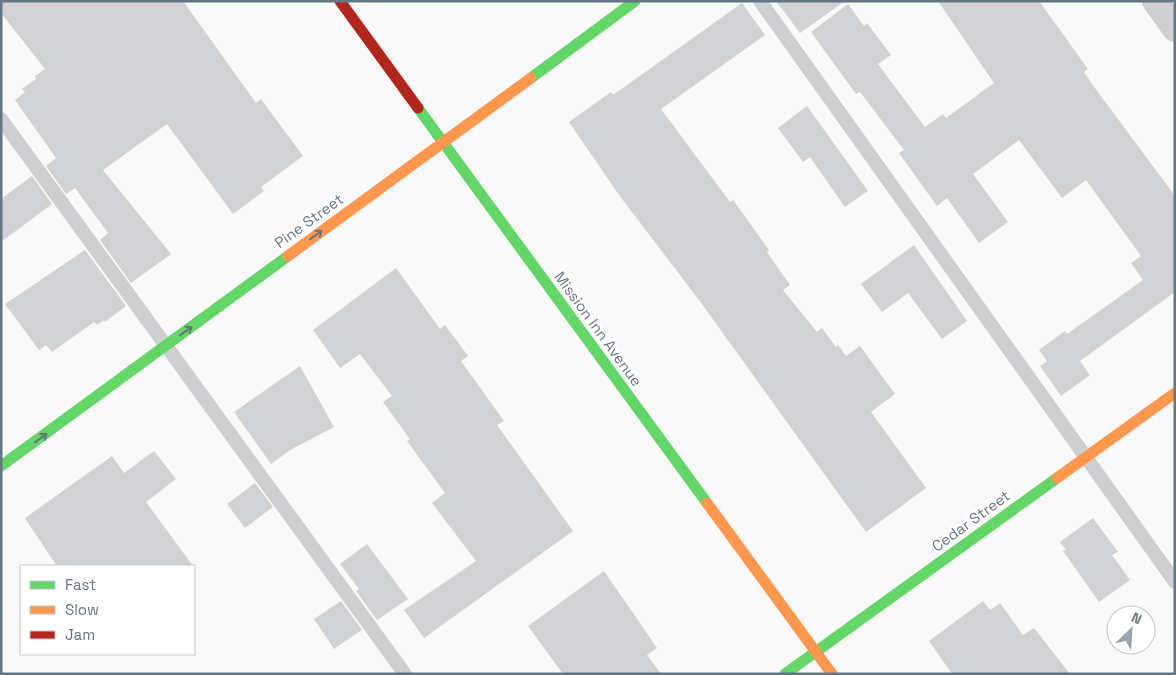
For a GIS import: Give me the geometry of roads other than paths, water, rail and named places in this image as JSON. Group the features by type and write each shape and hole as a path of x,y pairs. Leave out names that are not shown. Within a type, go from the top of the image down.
{"street":[{"name":"Mission Inn Avenue","path":"340,1 832,674"},
{"name":"Pine Street","path":"1,466 635,1"},
{"path":"1155,1 1175,29"},
{"name":"Cedar Street","path":"785,674 1175,393"}],"lane":[{"path":"760,1 1175,582"},
{"path":"1,119 405,674"}]}
